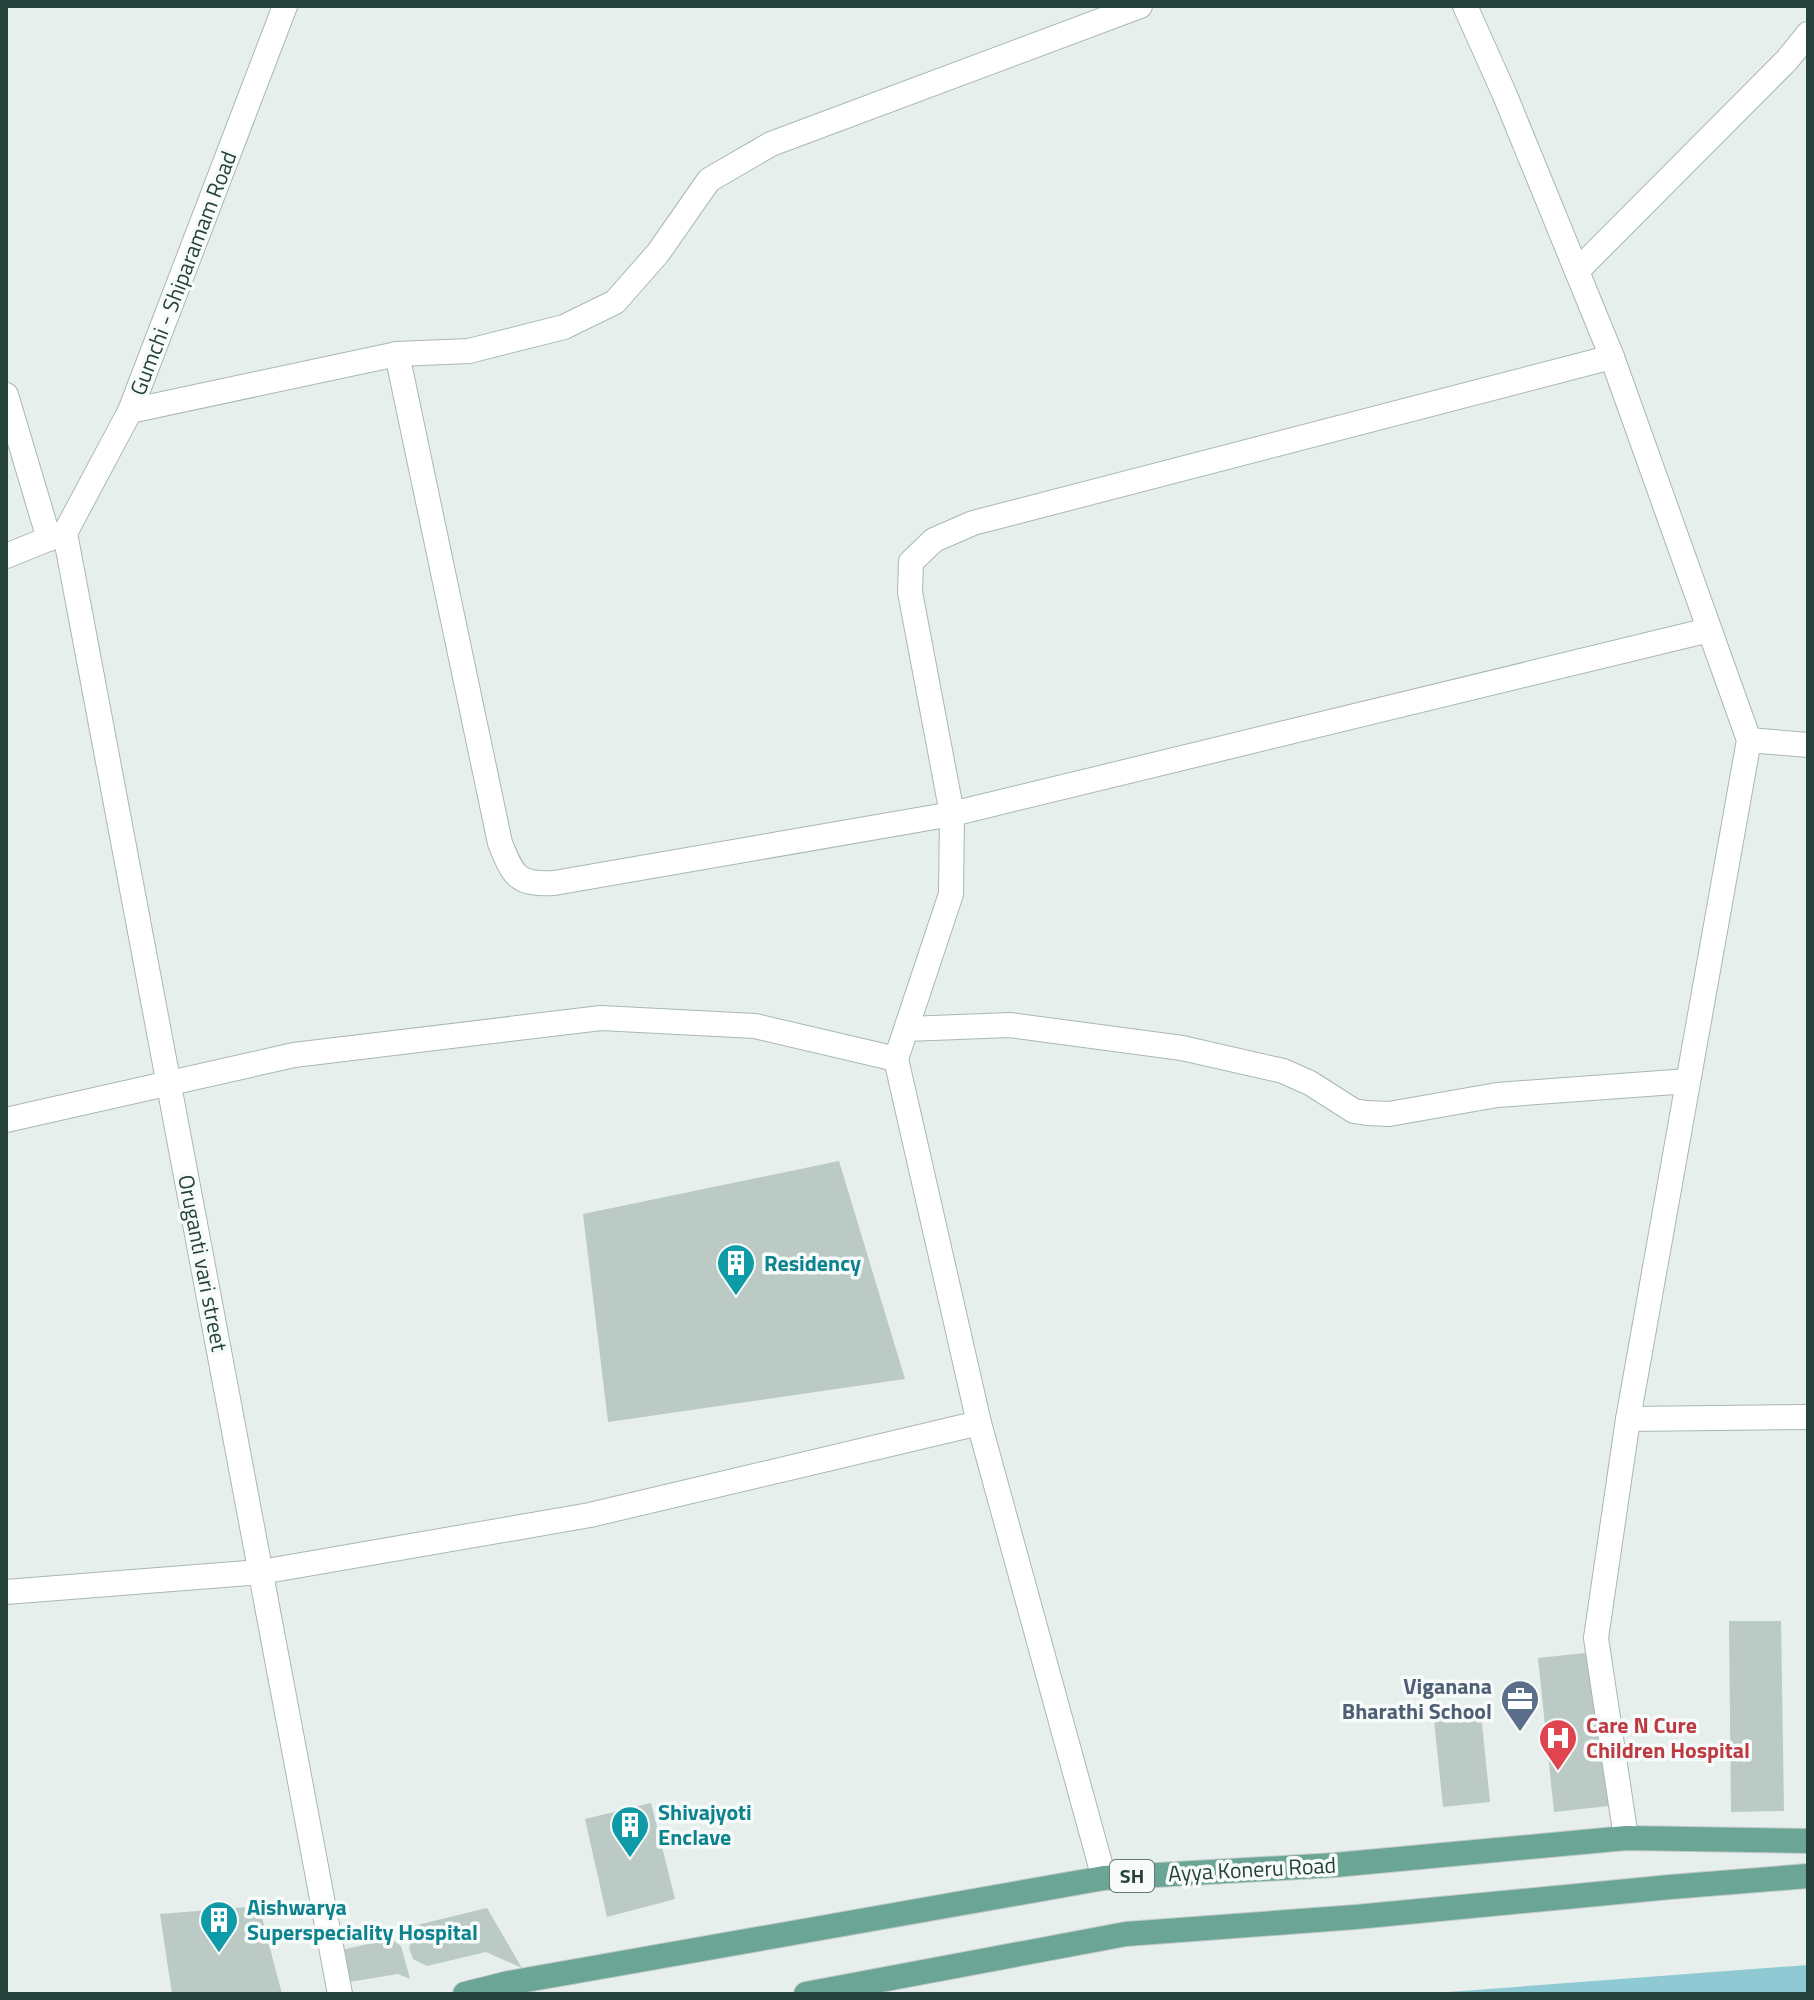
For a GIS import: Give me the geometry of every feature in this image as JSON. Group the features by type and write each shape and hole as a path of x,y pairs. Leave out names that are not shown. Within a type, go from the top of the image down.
{"main road":[{"name":"Ayya Koneru Road","path":"465,1994 509,1983 1104,1878 1335,1865 1626,1838 1808,1841"},
{"path":"806,1994 1126,1934 1356,1917 1808,1876"}],"street":[{"name":"Gumchi - Shiparamam Road","path":"57,536 130,411 285,6"},
{"path":"130,411 397,354 469,351 564,327 615,302 658,253 709,180 771,144 1140,6"},
{"path":"1465,6 1612,357 1749,740 1628,1419 1596,1638 1626,1838"},
{"path":"1577,271 1787,60 1808,34"},
{"path":"397,354 500,843 512,871 527,882 554,883 952,814 1709,630"},
{"path":"1104,1878 979,1423 896,1059 951,894 952,814 910,592 911,562 934,540 973,523 1612,357"},
{"name":"Oruganti vari street","path":"6,395 57,536 169,1082 340,1994"},
{"path":"6,556 57,536"},
{"path":"1749,740 1808,745"},
{"path":"6,1120 294,1055 601,1018 755,1026 896,1059"},
{"path":"907,1029 1010,1025 1182,1048 1283,1071 1310,1083 1354,1111 1367,1113 1389,1114 1497,1095 1688,1081"},
{"path":"1628,1419 1808,1417"},
{"path":"6,1592 261,1572 590,1515 979,1423"}],"water":[{"path":"1808,1965 1808,1994 1421,1994"}],"building":[{"name":"Residency","path":"839,1161 905,1379 608,1422 583,1214"},
{"path":"1729,1621 1781,1621 1784,1811 1731,1812"},
{"path":"1594,1652 1609,1806 1554,1812 1538,1658"},
{"path":"1481,1714 1490,1802 1443,1807 1434,1720"},
{"name":"Shivajyoti Enclave","path":"651,1803 675,1899 607,1917 585,1819"},
{"name":"Aishwarya Superspeciality Hospital","path":"259,1906 282,1994 172,1994 160,1914"},
{"path":"487,1908 522,1968 486,1952 427,1966 413,1959 409,1948 417,1925"},
{"path":"391,1939 401,1946 410,1979 398,1974 343,1983 337,1951"}],"place":[{"name":"Residency","path":"736,1297"},
{"name":"Viganana Bharathi School","path":"1520,1733"},
{"name":"Care N Cure Children Hospital","path":"1558,1772"},
{"name":"Shivajyoti Enclave","path":"630,1859"},
{"name":"Aishwarya Superspeciality Hospital","path":"219,1954"}]}
